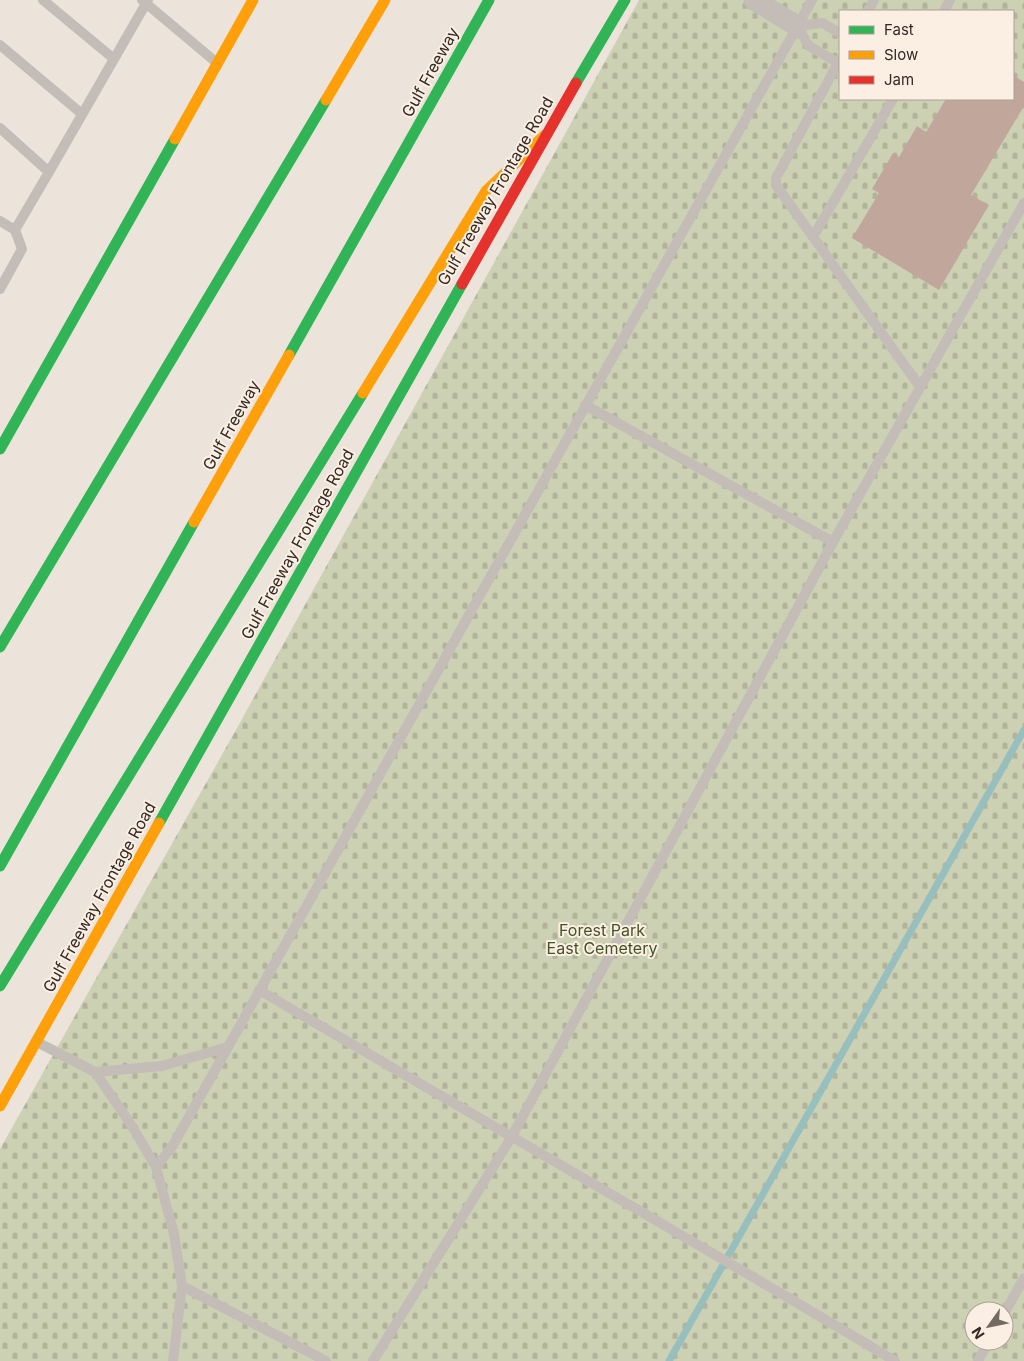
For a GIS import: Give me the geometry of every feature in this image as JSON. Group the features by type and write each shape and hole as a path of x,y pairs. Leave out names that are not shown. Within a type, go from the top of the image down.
{"main road":[{"path":"0,450 254,0"},
{"path":"0,647 385,0"},
{"name":"Gulf Freeway","path":"0,866 489,0"},
{"name":"Gulf Freeway Frontage Road","path":"0,1106 545,135 625,0"},
{"path":"0,986 486,191 545,135"}],"street":[{"path":"754,0 797,26"}],"lane":[{"path":"43,0 114,60"},
{"path":"156,1167 172,1146 228,1048 584,405 812,0"},
{"path":"15,230 114,60 145,1 218,64"},
{"path":"797,26 822,24 839,32"},
{"path":"797,26 809,46 839,61"},
{"path":"0,45 82,114"},
{"path":"839,64 776,178 778,190 920,387"},
{"path":"813,238 892,100"},
{"path":"0,128 49,172"},
{"path":"373,1361 511,1138 833,542 1024,203"},
{"path":"0,221 15,230 22,249 0,289"},
{"path":"584,405 833,542"},
{"path":"259,990 511,1138 702,1246 895,1361"},
{"path":"36,1042 96,1072 132,1126 156,1167 174,1234 182,1286 173,1361"},
{"path":"96,1072 162,1066 228,1048"},
{"path":"1011,1301 1024,1278"},
{"path":"182,1286 326,1361"}],"green space":[{"name":"Forest Park East Cemetery","path":"639,0 1024,0 1024,1361 0,1361 0,1149 232,737"}],"building":[{"path":"1014,76 1024,82 1024,106 971,195 989,205 939,290 852,238 879,193 872,189 893,153 899,157 917,126 926,132 945,100 1014,100"}],"waterway":[{"path":"669,1361 1024,730"}],"traffic: fast":[{"path":"289,355 489,0"},
{"path":"576,83 625,0"},
{"path":"0,647 326,100"},
{"path":"0,449 175,139"},
{"path":"159,823 462,284"},
{"path":"0,986 363,393"},
{"path":"0,866 194,522"}],"traffic: slow":[{"path":"175,139 253,0"},
{"path":"326,100 385,0"},
{"path":"363,393 486,191 545,135"},
{"path":"194,522 289,355"},
{"path":"0,1106 159,823"}],"traffic: jam":[{"path":"462,284 576,83"}]}
